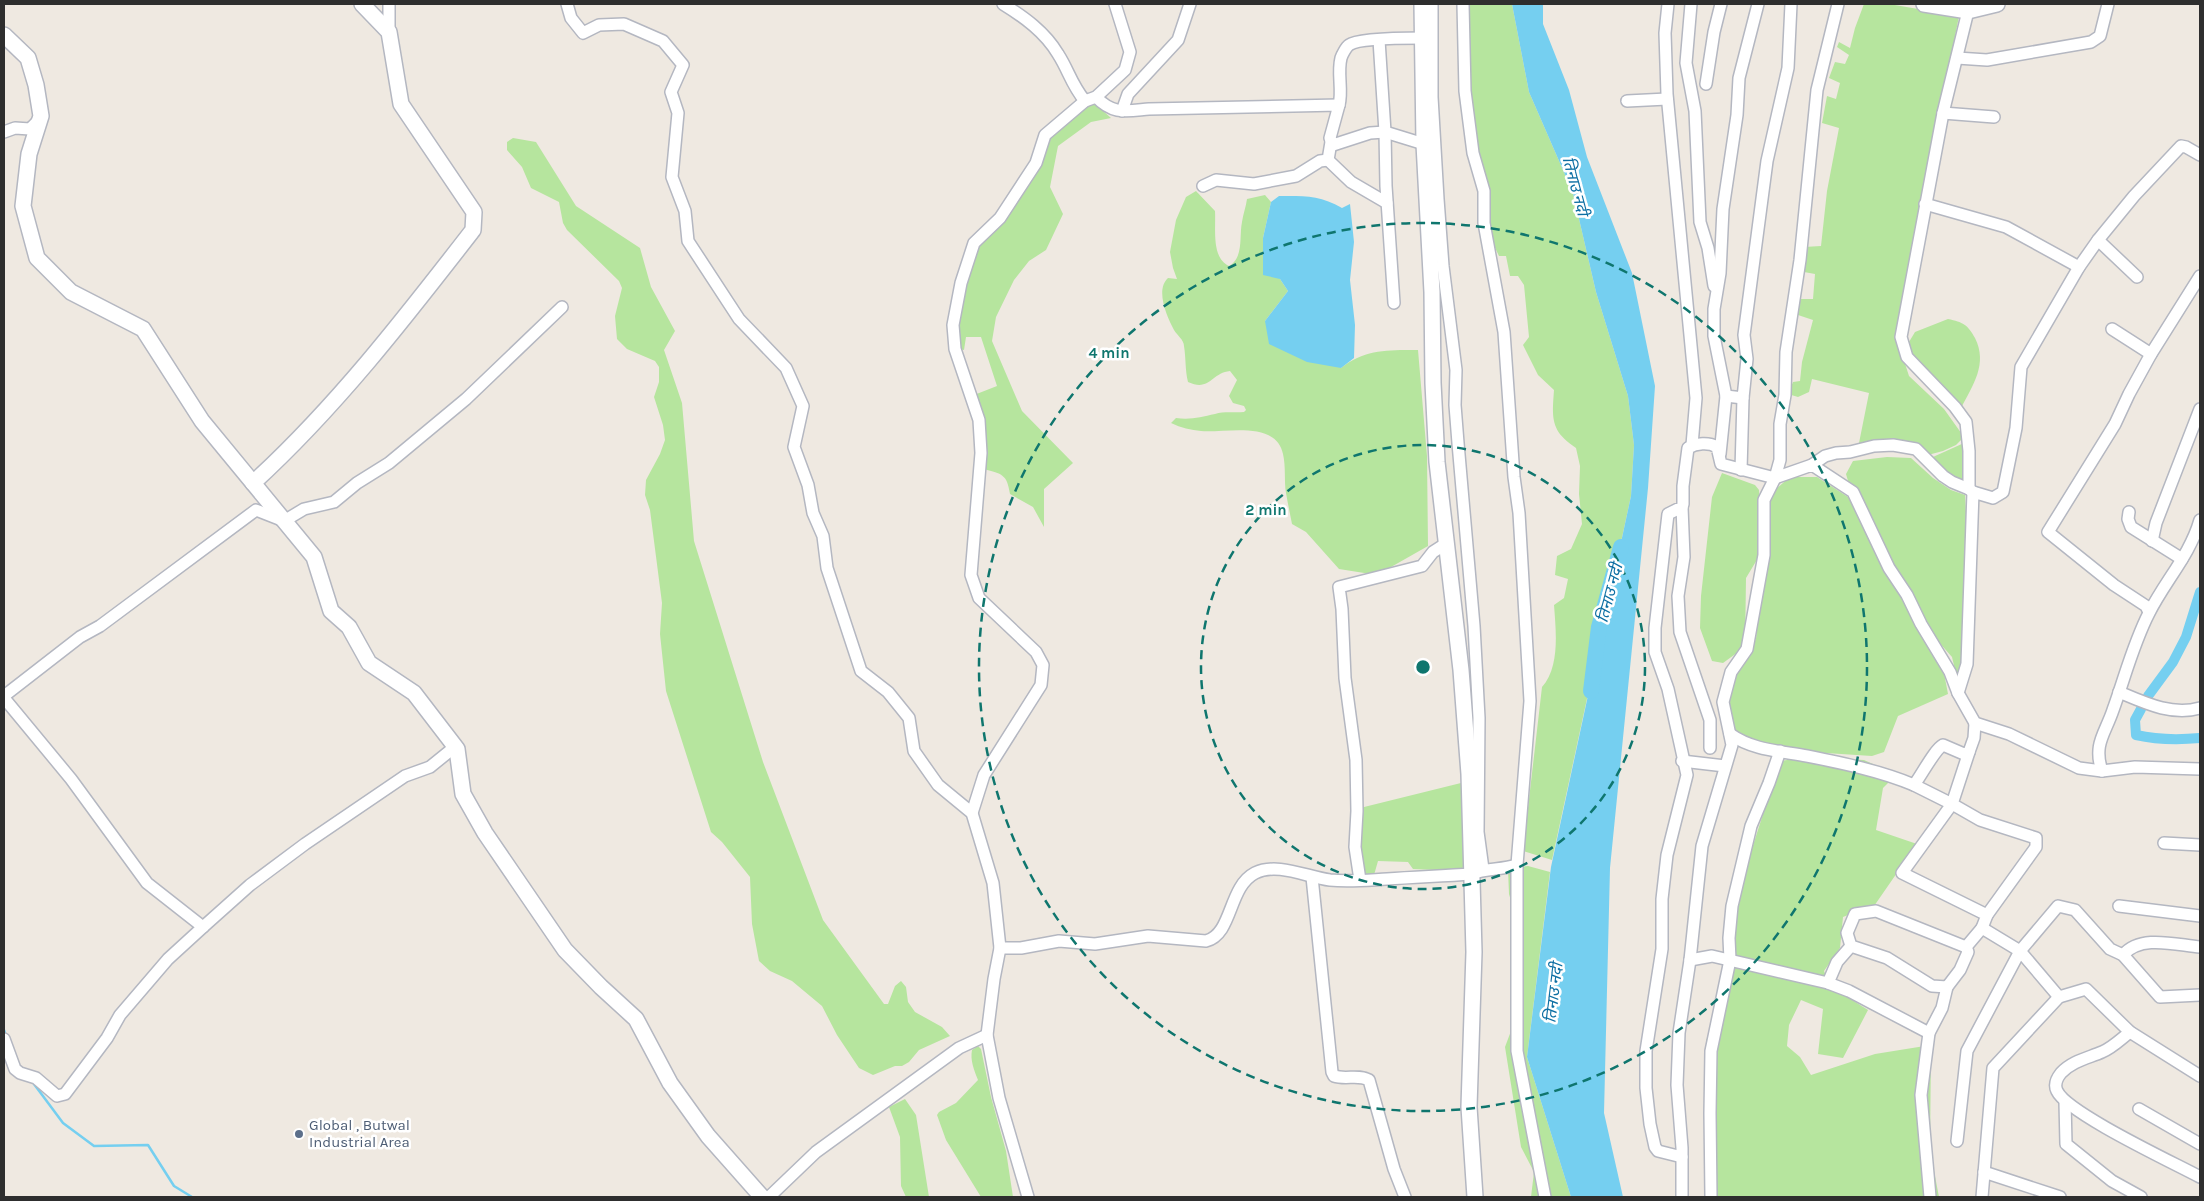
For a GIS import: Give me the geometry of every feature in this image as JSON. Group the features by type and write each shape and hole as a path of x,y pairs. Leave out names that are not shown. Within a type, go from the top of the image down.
{"street":[{"path":"362,4 389,32"},
{"path":"253,483 294,444 389,338 473,230 474,212 401,104 389,32 389,4"},
{"path":"568,4 571,18 583,33 599,25 624,24 663,41 683,64 671,92 678,113 672,177 685,212 688,241 739,319 786,368 803,406 794,447 808,485 814,513 823,536 827,568 861,671 888,692 909,718 914,750 938,785 972,813 993,883 1000,948 987,1035 999,1098 1028,1197"},
{"path":"1003,4 1029,22 1049,42 1059,55 1071,81 1091,99 1106,108 1122,111 1339,105"},
{"path":"972,813 984,775 1041,685 1043,664 1036,652 979,598 971,574 981,453 980,420 955,349 952,325 961,283 974,243 1000,218 1036,163 1045,135 1125,70 1130,52 1115,4"},
{"path":"1122,111 1128,94 1178,40 1190,4"},
{"path":"1422,4 1424,144 1432,292 1433,383 1437,462 1461,670 1477,872"},
{"path":"1432,4 1432,97 1438,199 1443,266 1456,370 1458,444 1474,626 1479,718 1477,872 1469,1107 1475,1197"},
{"path":"1463,4 1465,91 1473,153 1484,191 1484,223 1504,332 1514,477 1519,513 1530,701 1518,865 1517,1051 1545,1197"},
{"path":"1668,4 1665,33 1667,99 1696,398 1692,445"},
{"path":"1690,4 1686,63 1695,111 1700,222 1708,248 1716,296"},
{"path":"1706,84 1714,32 1721,4"},
{"path":"1758,4 1739,78 1737,115 1725,185 1720,273 1714,309 1714,336 1726,396 1720,454 1721,464 1775,478 1812,465 1826,456 1836,453 1850,452 1874,446 1893,445 1916,449 1943,476 1952,482 1992,498 2003,492 2011,445 2016,428 2021,367 2079,267 2098,240 2134,196 2181,146 2186,146 2200,155"},
{"path":"1741,470 1742,398 1747,359 1744,335 1767,161 1788,68 1790,4"},
{"path":"1682,1197 1682,1157 1677,1085 1679,1033 1690,960 1702,846 1732,745 1723,702 1732,672 1747,649 1764,555 1764,500 1775,478 1780,460 1780,424 1784,395 1786,352 1800,260 1817,90 1838,4"},
{"path":"1924,4 1968,11 1997,4"},
{"path":"1957,58 1987,60 2091,42 2100,36 2108,4"},
{"path":"1958,693 1967,664 1971,490 1970,451 1966,422 1956,407 1908,358 1901,336 1925,204 1968,11"},
{"path":"4,35 28,58 36,85 41,116 29,154 23,206 37,258 71,292 143,329 202,421 314,557 332,611 349,627 369,662 414,694 457,749 463,794 485,833 565,950 600,987 636,1019 670,1083 708,1136 762,1197"},
{"path":"1328,160 1342,94 1340,83 1341,58 1348,45 1355,42 1422,38"},
{"path":"1379,40 1394,303"},
{"path":"1627,101 1667,99"},
{"path":"1944,113 1994,117"},
{"path":"4,132 15,128 30,129 41,116"},
{"path":"1331,142 1333,145 1370,133 1385,132 1424,144"},
{"path":"1328,160 1351,182 1387,203"},
{"path":"1203,186 1216,180 1254,184 1296,176 1320,161 1328,160"},
{"path":"1925,204 2006,227 2079,267"},
{"path":"2098,240 2137,277"},
{"path":"2149,612 2146,606 2114,585 2048,532 2115,424 2151,354 2200,276"},
{"path":"284,521 304,509 334,502 357,483 389,463 466,399 562,307"},
{"path":"2112,329 2151,354"},
{"path":"1726,396 1742,398"},
{"path":"2152,540 2156,523 2200,409"},
{"path":"1710,748 1710,720 1680,632 1678,596 1684,556 1682,486 1688,448 1692,445 1712,444 1717,447 1720,454"},
{"path":"1812,465 1853,492 1889,568 1907,595 1921,624 1950,672 1958,693 1975,723 1974,738 1952,804 1902,873 1987,914"},
{"path":"1682,506 1668,514 1655,628 1655,652 1668,689 1682,761 1687,775 1667,855 1662,899 1662,949 1646,1051 1646,1088 1655,1147 1658,1151 1682,1157"},
{"path":"203,927 146,883 71,779 4,697 80,637 100,626 256,510 284,521"},
{"path":"2129,512 2128,519 2131,527 2182,559"},
{"path":"2102,771 2098,760 2098,743 2113,712 2130,655 2149,612 2182,559 2197,542 2200,520"},
{"path":"1360,880 1355,847 1357,811 1356,760 1345,678 1342,609 1339,587 1422,566 1433,552 1447,543"},
{"path":"2119,692 2169,710 2200,708"},
{"path":"1975,723 2009,734 2080,768 2102,771 2136,767 2200,768"},
{"path":"1730,734 1750,745 1892,777 1914,785 1980,820 2036,838 2038,842 2036,847 1987,914 1982,928 1966,947"},
{"path":"1914,785 1930,764 1938,748 1943,746 1964,754 1969,752"},
{"path":"4,1039 15,1069 57,1096 65,1094 107,1038 120,1015 168,960 250,885 305,844 405,776 430,767 451,750 457,749"},
{"path":"1711,1197 1710,1113 1712,1051 1730,960 1729,938 1732,906 1751,826 1780,751"},
{"path":"1682,761 1725,766"},
{"path":"2164,843 2200,845"},
{"path":"1000,948 1021,948 1058,941 1095,944 1148,936 1211,940 1220,932 1239,887 1254,874 1273,869 1312,877 1360,880 1477,872 1518,865"},
{"path":"1312,877 1332,1072 1338,1078 1363,1077 1370,1080 1392,1161 1405,1197"},
{"path":"1957,1141 1967,1051 2020,951 2058,906 2076,910 2110,949 2123,955 2160,996 2200,995"},
{"path":"2119,906 2200,916"},
{"path":"1851,946 1846,933 1855,914 1876,911 1966,947"},
{"path":"1982,928 2020,951 2059,998"},
{"path":"2123,955 2130,947 2142,942 2200,947"},
{"path":"1828,983 1836,962 1851,946"},
{"path":"1851,946 1887,958 1932,986 1947,987"},
{"path":"1930,1197 1921,1094 1929,1034 1942,1008 1947,987 1960,970 1968,952 1966,947"},
{"path":"1690,960 1712,956 1828,983 1849,991 1929,1034"},
{"path":"1982,1197 1993,1068 2059,998 2086,989 2130,1032 2200,1076"},
{"path":"2130,1032 2103,1052 2072,1064 2061,1073 2056,1084 2057,1090 2065,1102 2124,1138 2200,1177"},
{"path":"770,1197 816,1152 959,1048 987,1035"},
{"path":"2065,1102 2066,1144 2112,1181 2141,1197"},
{"path":"2139,1109 2200,1144"},
{"path":"1984,1172 2060,1197"}],"green space":[{"path":"1469,4 1512,4 1529,92 1573,193 1596,292 1628,396 1634,445 1631,496 1552,860 1523,851 1542,687 1552,669 1556,648 1554,605 1564,598 1568,579 1555,575 1557,556 1571,549 1582,524 1579,494 1580,466 1576,448 1561,436 1557,430 1553,416 1554,390 1538,375 1523,345 1529,337 1524,285 1518,276 1510,276 1506,256 1499,256 1488,233 1490,220 1480,156 1475,155 1467,92"},
{"path":"1864,4 1889,4 1959,16 1896,336 1909,376 1944,409 1964,437 1956,445 1924,456 1897,449 1857,453 1869,393 1812,379 1809,392 1798,397 1788,394 1793,382 1800,381 1802,362 1813,320 1798,315 1799,299 1813,299 1815,274 1804,272 1804,247 1821,246 1827,191 1839,128 1822,123 1827,96 1836,99 1840,83 1829,78 1835,62 1845,64 1849,55 1837,47 1839,42 1850,48"},
{"path":"1093,102 1111,118 1091,122 1058,146 1050,187 1063,214 1046,250 1029,261 1014,280 996,317 992,341 1022,411 1073,463 1044,489 1044,527 1033,507 1010,494 1007,482 1003,476 984,469 974,395 997,386 981,337 966,337 964,350 957,348 955,325 973,254 1047,138 1083,105"},
{"path":"513,138 536,142 576,206 640,248 651,287 675,331 664,350 682,403 694,541 763,762 823,920 884,1004 888,1004 895,986 901,981 906,987 908,1002 915,1012 942,1027 950,1036 919,1050 909,1062 902,1066 895,1066 873,1075 859,1068 837,1035 822,1006 792,981 770,971 759,961 752,924 750,877 722,842 711,832 666,691 660,634 662,603 650,510 645,495 646,480 665,440 663,425 654,397 659,382 659,367 655,361 627,349 617,339 615,316 622,288 619,281 567,230 563,223 559,202 531,188 522,167 507,150 507,142"},
{"path":"1196,191 1215,211 1217,250 1223,262 1229,266 1237,258 1239,252 1242,222 1247,199 1265,195 1271,202 1263,238 1280,279 1288,291 1265,321 1341,368 1368,354 1418,350 1427,456 1428,546 1377,575 1339,569 1306,532 1292,524 1286,493 1283,454 1278,443 1271,436 1249,430 1197,431 1171,423 1176,418 1196,418 1222,413 1244,412 1246,410 1244,406 1233,403 1229,396 1237,380 1230,371 1224,372 1201,385 1188,382 1184,344 1171,325 1162,296 1164,283 1168,278 1177,279 1170,252 1176,220 1186,197"},
{"path":"1948,319 1958,321 1967,327 1979,348 1980,357 1977,374 1961,408 1908,353 1909,342 1915,332"},
{"path":"1964,443 1965,491 1924,461"},
{"path":"1887,457 1911,458 1933,478 1951,490 1965,495 1968,545 1962,616 1962,675 1957,678 1952,657 1937,640 1853,498 1846,474 1853,461"},
{"path":"1722,473 1755,485 1759,490 1761,522 1758,558 1746,578 1745,647 1723,663 1712,661 1700,628 1701,596 1712,497"},
{"path":"1790,477 1817,477 1848,497 1944,673 1948,694 1898,716 1884,752 1872,756 1795,751 1772,753 1736,735 1727,701 1732,684 1756,639 1770,494"},
{"path":"1809,757 1864,760 1884,769 1891,780 1883,788 1876,830 1917,844 1872,909 1843,917 1840,948 1824,971 1830,986 1868,1010 1843,1058 1818,1054 1823,1009 1801,1000 1789,1025 1787,1046 1800,1057 1811,1075 1875,1054 1931,1045 1930,1150 1939,1197 1707,1197 1706,1040 1714,1028 1733,908 1780,761"},
{"path":"1465,782 1467,862 1460,871 1413,869 1408,862 1378,861 1374,875 1363,875 1360,808"},
{"path":"1528,866 1550,872 1527,1057 1571,1197 1531,1197 1534,1172 1521,1147 1505,1047 1517,1015 1522,939 1509,894 1508,869"},
{"path":"978,1046 981,1049 991,1097 1006,1151 1013,1197 981,1197 946,1140 937,1115 956,1103 978,1080 973,1065 972,1050"},
{"path":"905,1099 916,1115 929,1197 906,1197 901,1186 900,1137 889,1107"}],"water":[{"path":"1512,4 1543,4 1543,24 1569,90 1587,157 1632,273 1655,386 1648,488 1610,868 1604,1113 1623,1197 1571,1197 1527,1057 1551,867 1631,496 1634,445 1628,396 1596,292 1573,193 1529,92"},
{"path":"1279,196 1319,198 1342,208 1350,204 1354,242 1350,280 1355,325 1354,358 1341,368 1307,362 1269,344 1265,321 1288,291 1280,279 1263,275 1263,238 1271,202"}],"waterway":[{"name":"तिनाउ नदी","path":"1591,691 1599,627 1621,547"},
{"path":"2148,696 2173,662 2186,637 2200,592"},
{"path":"2141,709 2135,720 2136,735 2168,739 2200,738"},
{"path":"4,1030 6,1036"},
{"path":"31,1080 63,1123 94,1146 148,1145 174,1186 192,1197"}],"place":[{"name":"Global , Butwal Industrial Area","path":"299,1134"}]}
